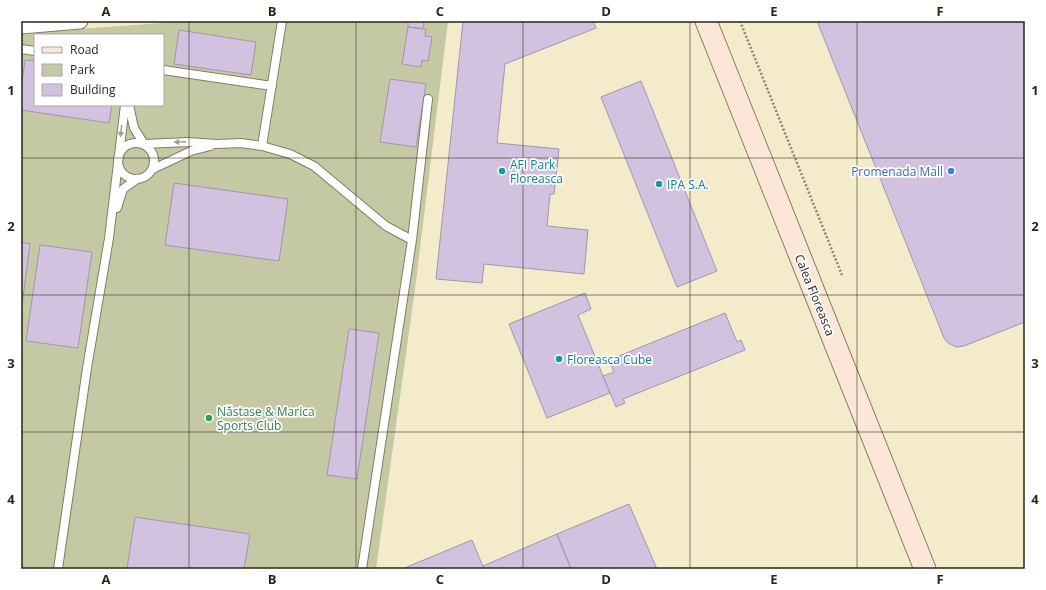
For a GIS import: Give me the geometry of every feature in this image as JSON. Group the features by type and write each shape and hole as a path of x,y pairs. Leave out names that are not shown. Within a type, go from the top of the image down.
{"main road":[{"name":"Calea Floreasca","path":"706,21 925,569"}],"street":[{"path":"21,26 80,21"}],"lane":[{"path":"262,146 282,21"},
{"path":"21,49 34,51"},
{"path":"164,70 272,86"},
{"path":"362,569 412,240 428,99"},
{"path":"110,238 125,106"},
{"path":"129,106 134,128 144,144 152,150 155,159 153,169"},
{"path":"137,180 129,178 122,173 119,166 118,158 121,150 128,145 136,143 188,142 217,144 241,143 262,146 290,154 314,166 386,226 412,240"},
{"path":"58,569 86,368 118,202 124,189 137,180 147,176 153,169 191,151 217,144"}],"path":[{"path":"740,21 842,275"}],"green space":[{"name":"Năstase & Marica Sports Club","path":"191,21 448,21 415,289 376,569 21,569 21,33"}],"building":[{"path":"408,21 424,21 423,29 408,27"},
{"name":"AFI Park Floreasca","path":"463,21 593,21 596,28 505,64 497,143 559,149 554,194 550,194 547,226 588,230 584,274 484,264 482,283 436,279"},
{"name":"Promenada Mall","path":"817,21 1025,21 1025,322 964,346 956,347 948,343 944,338"},
{"path":"408,27 426,29 425,36 432,37 428,61 422,60 421,67 402,64"},
{"path":"179,30 256,42 251,75 174,64"},
{"path":"25,60 34,61 34,106 112,106 109,123 21,110 21,90"},
{"path":"390,79 426,84 416,147 380,142"},
{"name":"IPA S.A.","path":"641,81 717,271 677,287 601,97"},
{"path":"174,183 288,199 279,261 165,245"},
{"path":"21,242 30,244 21,313"},
{"path":"40,245 92,252 78,348 26,341"},
{"name":"Floreasca Cube","path":"585,293 591,309 578,315 610,393 547,418 509,324"},
{"path":"725,313 737,342 741,340 745,350 623,399 625,403 616,407 603,376 614,372 609,360"},
{"path":"349,329 379,333 357,479 327,475"},
{"path":"629,504 657,569 571,569 557,534"},
{"path":"135,517 250,534 244,569 127,569"},
{"path":"557,534 571,569 484,569 483,566"},
{"path":"472,540 484,569 402,569"}],"place":[{"name":"AFI Park Floreasca","path":"502,171"},
{"name":"Promenada Mall","path":"951,171"},
{"name":"IPA S.A.","path":"659,184"},
{"name":"Floreasca Cube","path":"559,359"},
{"name":"Năstase & Marica Sports Club","path":"209,418"}]}
